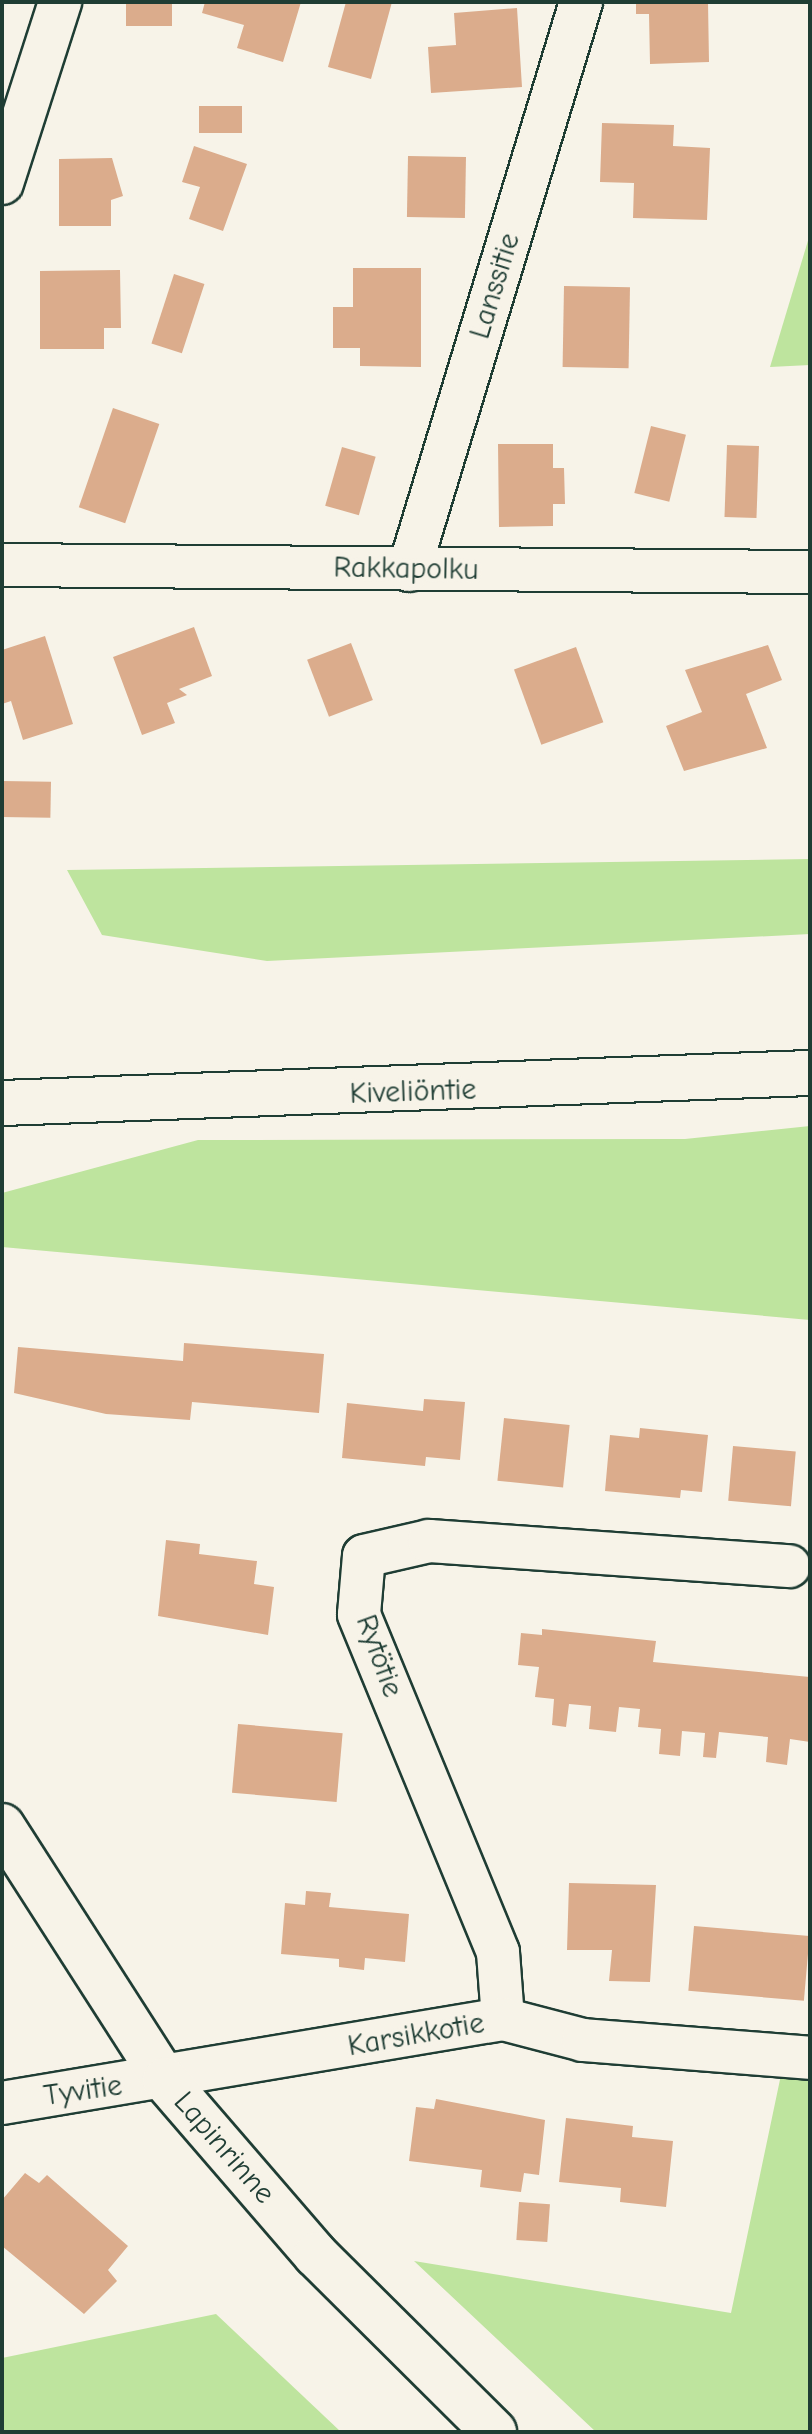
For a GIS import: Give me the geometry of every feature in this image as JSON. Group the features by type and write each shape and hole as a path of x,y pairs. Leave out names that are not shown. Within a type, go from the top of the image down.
{"street":[{"path":"2,183 60,2"},
{"name":"Lanssitie","path":"409,570 581,2"},
{"name":"Rakkapolku","path":"2,565 810,572"},
{"name":"Kiveliöntie","path":"7,1100 426,1092 810,1073"},
{"name":"Rytötie","path":"503,2019 498,1952 359,1614 364,1556 429,1541 789,1566"},
{"name":"Lapinrinne","path":"2,1826 165,2080 316,2255 494,2432"},
{"name":"Karsikkotie","path":"165,2080 503,2019 583,2040 810,2058"},
{"name":"Tyvitie","path":"2,2103 165,2080"}],"green space":[{"path":"810,234 810,365 770,367"},
{"path":"810,859 810,934 267,961 102,935 67,870"},
{"path":"810,1126 810,1320 2,1247 2,1193 198,1140 685,1139"},
{"path":"782,2070 810,2073 810,2432 596,2432 414,2261 731,2313"},
{"path":"216,2314 341,2432 2,2432 2,2358"}],"building":[{"path":"126,2 172,2 172,26 126,26"},
{"path":"205,2 301,2 283,62 237,48 244,25 202,13"},
{"path":"346,2 392,2 371,79 328,67"},
{"path":"636,2 708,2 709,62 650,64 649,14 636,14"},
{"path":"517,8 522,87 431,93 428,47 456,45 454,13"},
{"path":"199,106 242,106 242,133 199,133"},
{"path":"602,123 674,125 673,146 710,148 707,220 633,218 634,183 600,182"},
{"path":"194,146 247,164 223,231 189,219 200,187 182,182"},
{"path":"408,156 466,157 465,218 407,217"},
{"path":"112,158 123,196 111,200 111,226 59,226 59,159"},
{"path":"353,268 421,268 421,367 360,366 360,348 333,348 333,307 353,307"},
{"path":"120,270 121,328 104,328 104,349 40,349 40,271"},
{"path":"174,274 204,284 182,353 151,343"},
{"path":"564,286 630,287 629,368 563,367"},
{"path":"113,408 159,424 125,523 79,507"},
{"path":"651,426 686,435 669,502 634,493"},
{"path":"498,444 553,444 553,468 564,468 565,504 553,504 553,526 499,527"},
{"path":"727,445 759,446 756,518 724,517"},
{"path":"342,447 376,457 359,515 325,506"},
{"path":"194,627 212,676 179,689 187,695 167,703 175,723 142,735 113,657"},
{"path":"45,636 73,724 23,740 11,701 2,704 2,650"},
{"path":"351,643 373,700 329,717 307,660"},
{"path":"768,645 782,680 746,694 767,748 684,771 666,726 702,712 685,670"},
{"path":"576,647 603,722 541,745 514,670"},
{"path":"2,781 51,782 50,818 2,817"},
{"path":"184,1343 324,1354 319,1413 192,1402 190,1420 106,1414 14,1393 18,1347 183,1361"},
{"path":"424,1399 465,1402 460,1460 426,1457 425,1466 342,1458 347,1403 423,1411"},
{"path":"504,1418 570,1425 563,1488 497,1481"},
{"path":"640,1428 708,1435 702,1492 681,1490 680,1498 605,1491 610,1435 639,1438"},
{"path":"733,1446 796,1451 791,1506 728,1501"},
{"path":"166,1540 200,1544 199,1554 257,1561 254,1584 274,1587 268,1635 158,1616"},
{"path":"542,1629 656,1641 653,1662 810,1677 810,1742 790,1739 787,1765 766,1762 768,1737 719,1732 716,1758 703,1757 705,1733 682,1731 680,1756 659,1754 661,1729 638,1727 640,1709 619,1707 616,1732 589,1729 591,1706 569,1704 566,1727 552,1725 554,1699 535,1697 539,1667 518,1665 521,1633 542,1635"},
{"path":"238,1724 343,1733 337,1802 232,1793"},
{"path":"569,1883 656,1885 650,1982 609,1981 612,1950 567,1950"},
{"path":"306,1891 331,1893 329,1907 409,1914 405,1962 365,1958 364,1970 339,1967 339,1959 281,1954 285,1903 305,1905"},
{"path":"694,1926 810,1936 804,2001 688,1991"},
{"path":"436,2099 545,2120 539,2175 524,2173 521,2192 480,2187 482,2170 409,2161 416,2107 434,2109"},
{"path":"566,2118 633,2126 632,2137 673,2141 666,2207 620,2202 621,2188 559,2182"},
{"path":"25,2173 39,2183 47,2175 128,2246 108,2270 117,2281 84,2314 2,2246 2,2200"},
{"path":"519,2202 550,2204 547,2242 516,2240"}]}
